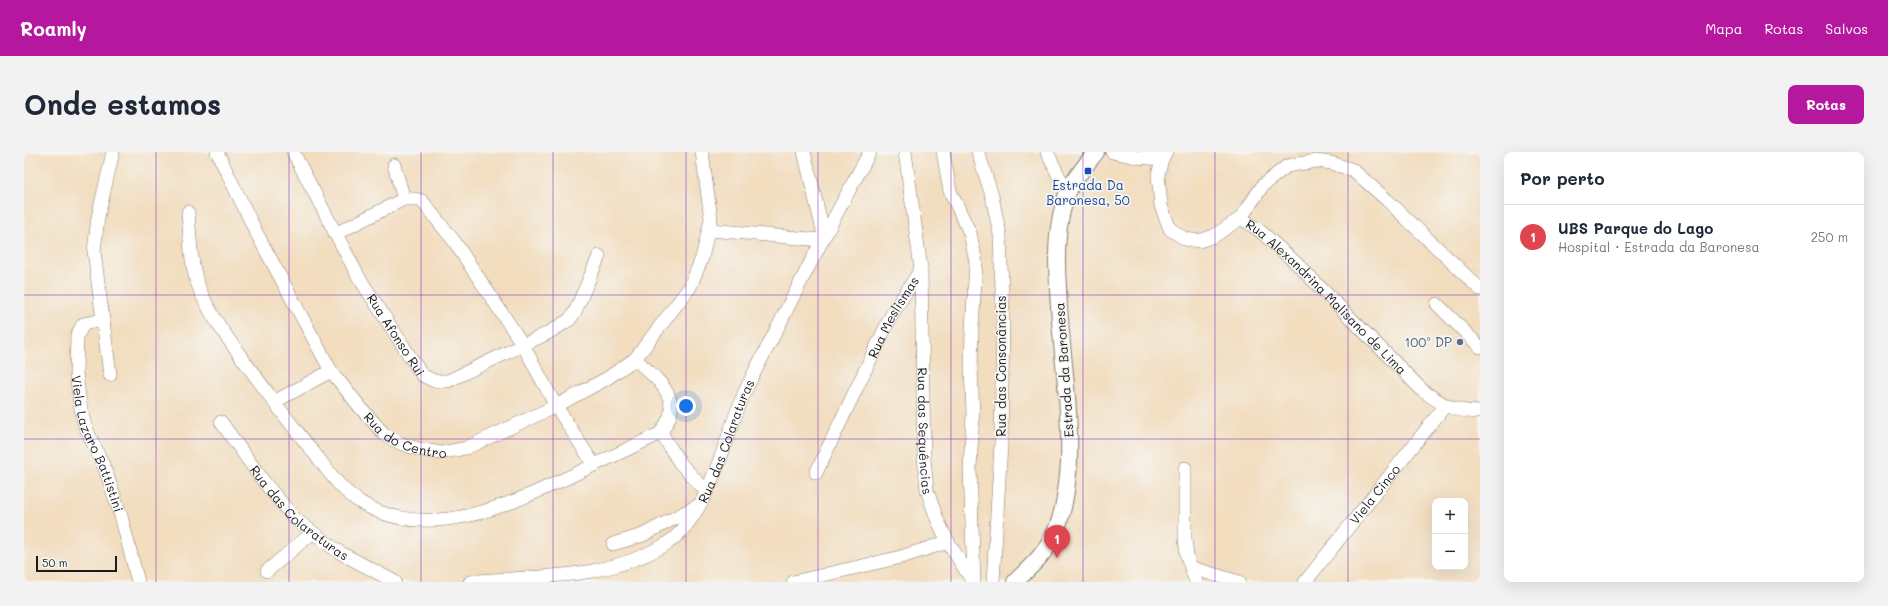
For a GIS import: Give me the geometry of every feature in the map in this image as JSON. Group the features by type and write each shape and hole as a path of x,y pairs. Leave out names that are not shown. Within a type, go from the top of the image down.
{"main road":[{"name":"Estrada da Baronesa","path":"1014,582 1038,560 1052,539 1062,514 1068,480 1070,439 1058,305 1056,247 1067,193 1081,171 1096,152"}],"street":[{"path":"110,375 94,251 98,217 113,152"},
{"name":"Rua do Centro","path":"217,152 257,234 331,370 360,407 384,434 400,443 418,450 441,453 466,448 556,406 606,379 635,359 690,287 702,258 710,230 710,206 702,152"},
{"name":"Rua Afonso Rui","path":"293,152 358,276 422,375 434,381 448,381 548,333 569,320 575,312 600,256"},
{"path":"710,230 823,237 804,152"},
{"name":"Rua das Colaraturas","path":"470,582 575,575 601,571 629,561 668,542 678,534 700,504 728,440 744,395 823,237 870,152"},
{"name":"Rua Meslismas","path":"816,474 892,314 906,295 921,269 905,152"},
{"path":"943,152 950,191 970,233 976,263 971,370 974,414 970,468 974,582"},
{"name":"Rua das Consonâncias","path":"978,152 997,216 1000,235 1003,307 1001,444 993,582"},
{"path":"1047,152 1067,193"},
{"path":"1112,152 1136,157 1164,155"},
{"name":"Rua Alexandrina Malisano de Lima","path":"1164,155 1158,175 1161,206 1170,229 1185,239 1199,242 1214,236 1241,218 1260,231 1294,261 1424,391 1445,406 1461,412 1480,412"},
{"path":"1241,218 1263,185 1287,166 1316,161 1331,163 1353,170 1382,195 1480,289"},
{"path":"394,165 404,200"},
{"path":"335,234 404,200 415,199 422,202 454,241 523,345 556,406 594,465"},
{"path":"188,212 191,249 197,281 207,307 274,402 336,480 359,501 392,515 413,519 434,520 491,510 540,490 661,433 669,416 671,407 669,398 664,387 635,359"},
{"name":"Rua das Sequências","path":"921,269 924,458 928,490 937,519 948,542 974,582"},
{"path":"1437,304 1480,347"},
{"name":"Viela Lazaro Battistini","path":"103,320 83,324 77,336 76,373 80,404 85,426 105,469 121,516 138,582"},
{"path":"274,402 331,370"},
{"name":"Viela Cinco","path":"1305,582 1445,406"},
{"name":"Rua das Colaraturas","path":"221,422 279,502 312,533 339,552 395,582"},
{"path":"661,433 680,463 706,491"},
{"path":"1185,468 1185,538 1187,556 1196,582"},
{"path":"613,544 643,535 700,504"},
{"path":"267,571 312,533"},
{"path":"793,582 901,557 948,542"},
{"path":"1192,568 1239,582"}],"place":[{"name":"Estrada Da Baronesa, 50","path":"1088,171"},
{"name":"100º DP","path":"1460,342"},
{"name":"UBS Parque do Lago","path":"1057,558"}]}
